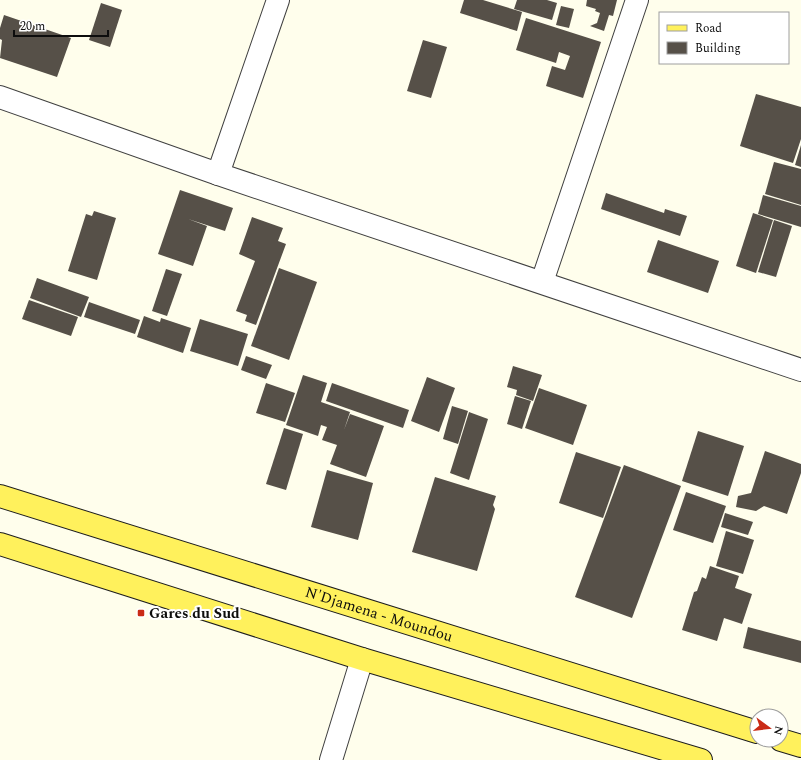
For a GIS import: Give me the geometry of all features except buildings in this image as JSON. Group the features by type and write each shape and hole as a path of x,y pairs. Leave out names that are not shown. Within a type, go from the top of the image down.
{"main road":[{"name":"N'Djamena - Moundou","path":"0,496 749,730"},
{"path":"0,544 362,659 700,760"},
{"path":"789,742 801,746"}],"street":[{"path":"218,174 278,0"},
{"path":"542,282 637,0"},
{"path":"0,97 218,174 801,370"},
{"path":"331,760 362,659"}],"place":[{"name":"Gares du Sud","path":"141,613"}]}
